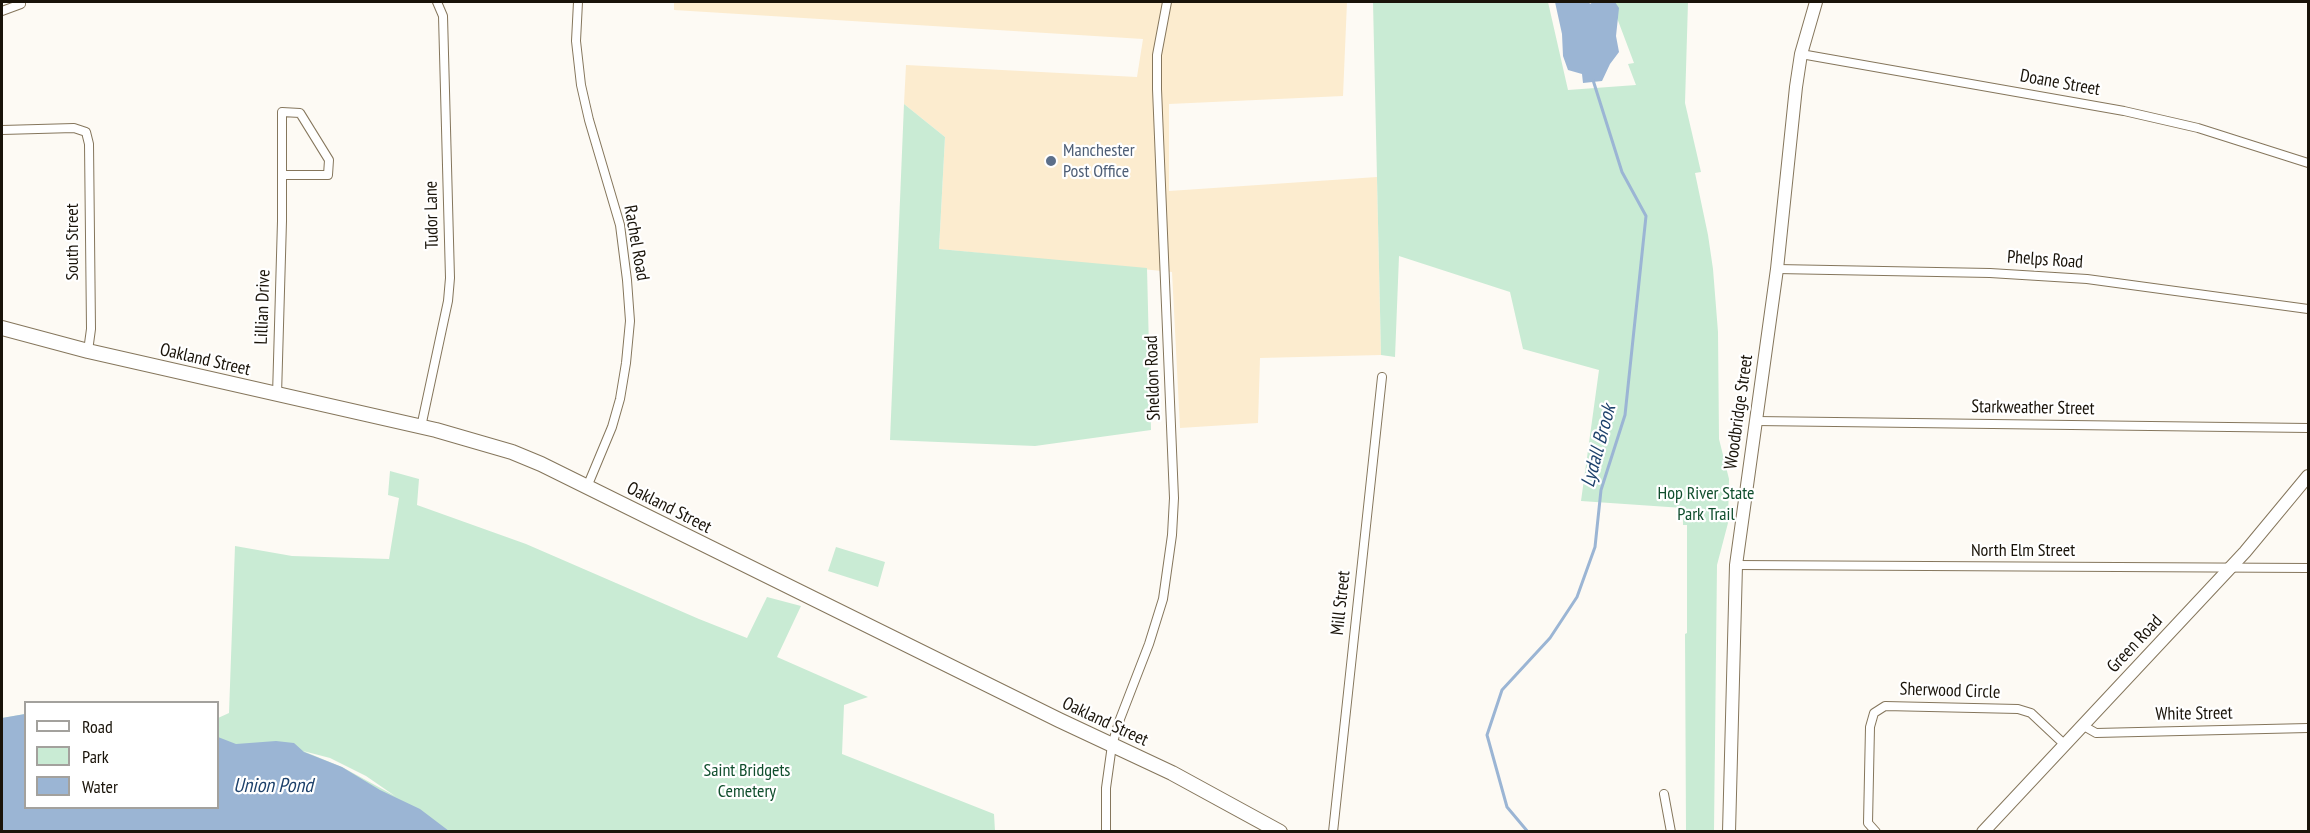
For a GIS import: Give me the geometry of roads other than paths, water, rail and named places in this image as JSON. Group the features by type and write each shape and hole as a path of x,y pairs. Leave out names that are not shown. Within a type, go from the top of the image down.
{"main road":[{"name":"Woodbridge Street","path":"1729,831 1736,565 1777,269 1801,54 1816,2"},
{"name":"Oakland Street","path":"2,328 88,351 476,440 512,452 1172,773 1280,831"},
{"name":"Green Road","path":"1983,831 2230,568 2296,494 2308,476"}],"street":[{"name":"Tudor Lane","path":"421,427 448,301 450,278 443,16 437,2"},
{"name":"Rachel Road","path":"579,2 576,41 581,85 620,225 630,321 627,363 620,399 612,427 587,487"},
{"name":"Sheldon Road","path":"1106,831 1106,788 1112,745 1163,599 1172,535 1174,498 1157,89 1157,55 1167,2"},
{"path":"2,11 21,4"},
{"name":"Doane Street","path":"1801,54 2124,111 2198,128 2308,163"},
{"name":"Lillian Drive","path":"277,395 282,221 282,175 282,112 300,113 329,160 328,175 282,175"},
{"name":"South Street","path":"2,130 74,128 86,132 89,144 91,329 88,351"},
{"name":"Phelps Road","path":"1777,269 1990,273 2087,279 2308,309"},
{"name":"Mill Street","path":"1333,831 1382,377"},
{"name":"Starkweather Street","path":"1756,421 2308,428"},
{"name":"North Elm Street","path":"1736,565 2308,568"},
{"name":"Sherwood Circle","path":"1876,831 1868,823 1870,727 1874,712 1885,706 2018,710 2031,713 2064,744"},
{"name":"White Street","path":"2082,725 2096,733 2308,728"},
{"path":"1664,794 1671,831"}],"water":[{"path":"1555,2 1589,2 1590,4 1615,2 1619,8 1616,36 1619,52 1602,81 1583,83 1582,74 1568,70 1563,56 1562,34"},
{"name":"Union Pond","path":"24,714 24,809 219,809 219,737 236,744 276,741 294,743 304,752 342,767 380,790 420,809 449,831 2,831 2,718"}],"waterway":[{"name":"Lydall Brook","path":"1528,832 1507,807 1487,735 1502,690 1550,638 1577,597 1595,547 1601,490 1625,415 1646,216 1622,172 1593,80"}],"place":[{"name":"Manchester Post Office","path":"1051,161"}],"park label":[{"name":"Hop River State Park Trail","path":"1706,504"},
{"name":"Saint Bridgets Cemetery","path":"747,781"}]}
